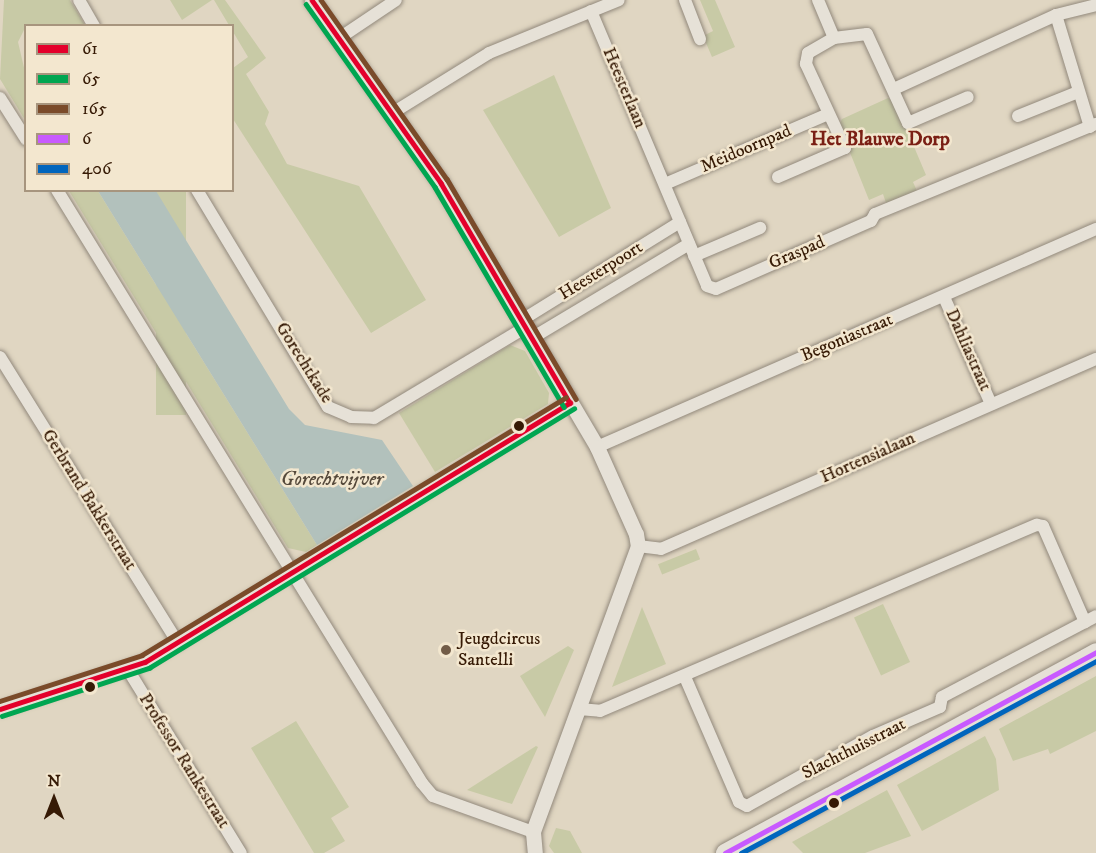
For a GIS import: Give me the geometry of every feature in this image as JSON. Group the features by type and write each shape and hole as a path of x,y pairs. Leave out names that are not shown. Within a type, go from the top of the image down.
{"main road":[{"path":"725,853 1096,652"}],"street":[{"path":"79,0 93,24"},
{"path":"312,0 341,36 394,112 527,329 597,447 638,546 532,832 536,853"},
{"path":"341,36 396,0"},
{"path":"394,112 489,53 619,0"},
{"path":"685,0 700,39"},
{"path":"818,0 834,38"},
{"path":"896,88 1056,15 1096,5"},
{"name":"Heesterlaan","path":"591,11 665,184"},
{"path":"1056,15 1078,92 1093,125"},
{"path":"778,177 845,148 806,64 808,53 834,38 867,34 896,88 908,123 968,97"},
{"path":"1018,116 1078,92"},
{"path":"0,98 24,137"},
{"name":"Meidoornpad","path":"665,184 828,114"},
{"name":"Graspad","path":"694,256 707,286 716,289 871,221 875,214 938,191 1093,125"},
{"path":"665,184 694,256 760,228"},
{"path":"58,192 293,574 433,796 532,832"},
{"name":"Gorechtkade","path":"198,192 328,406 351,417 374,418 527,329"},
{"name":"Heesterpoort","path":"527,329 680,222"},
{"name":"Begoniastraat","path":"597,447 1096,229"},
{"name":"Heesterpoort","path":"527,329 689,244"},
{"name":"Dahliastraat","path":"944,297 991,404"},
{"name":"Gerbrand Bakkerstraat","path":"0,357 178,644"},
{"name":"Hortensialaan","path":"638,546 661,549 1096,359"},
{"path":"0,709 126,668 178,644 570,403"},
{"name":"Slachthuisstraat","path":"579,709 600,711 685,677 1037,525 1043,526 1090,619 942,698 940,707 873,736 747,806 739,802 685,677"},
{"name":"Professor Rankestraat","path":"126,668 241,853"}],"green space":[{"path":"4,0 70,0 84,24 24,24 24,30 18,42 24,68 24,118 0,79"},
{"path":"170,0 212,0 182,20"},
{"path":"214,0 225,0 266,58 246,74 269,112 265,124 287,164 359,186 426,300 371,333 234,121 234,67 248,57 234,34 234,24 228,24"},
{"path":"700,0 715,0 735,47 712,57 703,36 713,31"},
{"path":"554,75 611,208 559,237 483,110"},
{"path":"888,98 895,102 926,175 913,182 917,191 886,203 883,194 869,200 839,125 842,119"},
{"path":"70,192 99,192 317,545 306,552 288,548"},
{"path":"156,192 186,192 186,415 156,415"},
{"path":"510,345 525,351 549,393 548,404 435,472 399,413"},
{"path":"696,549 700,559 662,575 658,564"},
{"path":"883,604 910,662 881,676 854,618"},
{"path":"642,607 666,664 612,687"},
{"path":"568,646 574,650 545,717 520,676"},
{"path":"1096,676 1096,731 1050,754 1048,749 1013,761 999,729"},
{"path":"296,721 349,807 331,818 345,841 324,853 314,853 251,748"},
{"path":"985,736 996,759 999,790 922,831 897,785"},
{"path":"536,746 538,747 512,804 467,790"},
{"path":"887,790 911,836 865,853 803,853 792,842"},
{"path":"556,828 570,831 582,853 554,853 549,846"}],"water":[{"name":"Gorechtvijver","path":"99,192 157,192 289,409 305,425 382,440 413,486 317,545"}],"transit line":[{"name":"61","path":"312,0 441,183 570,403"},
{"name":"165","path":"321,0 447,179 576,399"},
{"name":"65","path":"306,4 435,187 564,407"},
{"name":"165","path":"0,701 142,655 566,397"},
{"name":"61","path":"0,709 145,662 570,403"},
{"name":"65","path":"2,716 149,668 574,409"},
{"name":"6","path":"725,853 1096,652"},
{"name":"406","path":"741,853 1096,661"}],"place":[{"name":"Jeugdcircus Santelli","path":"446,650"}],"district":[{"name":"Het Blauwe Dorp","path":"880,139"}]}
